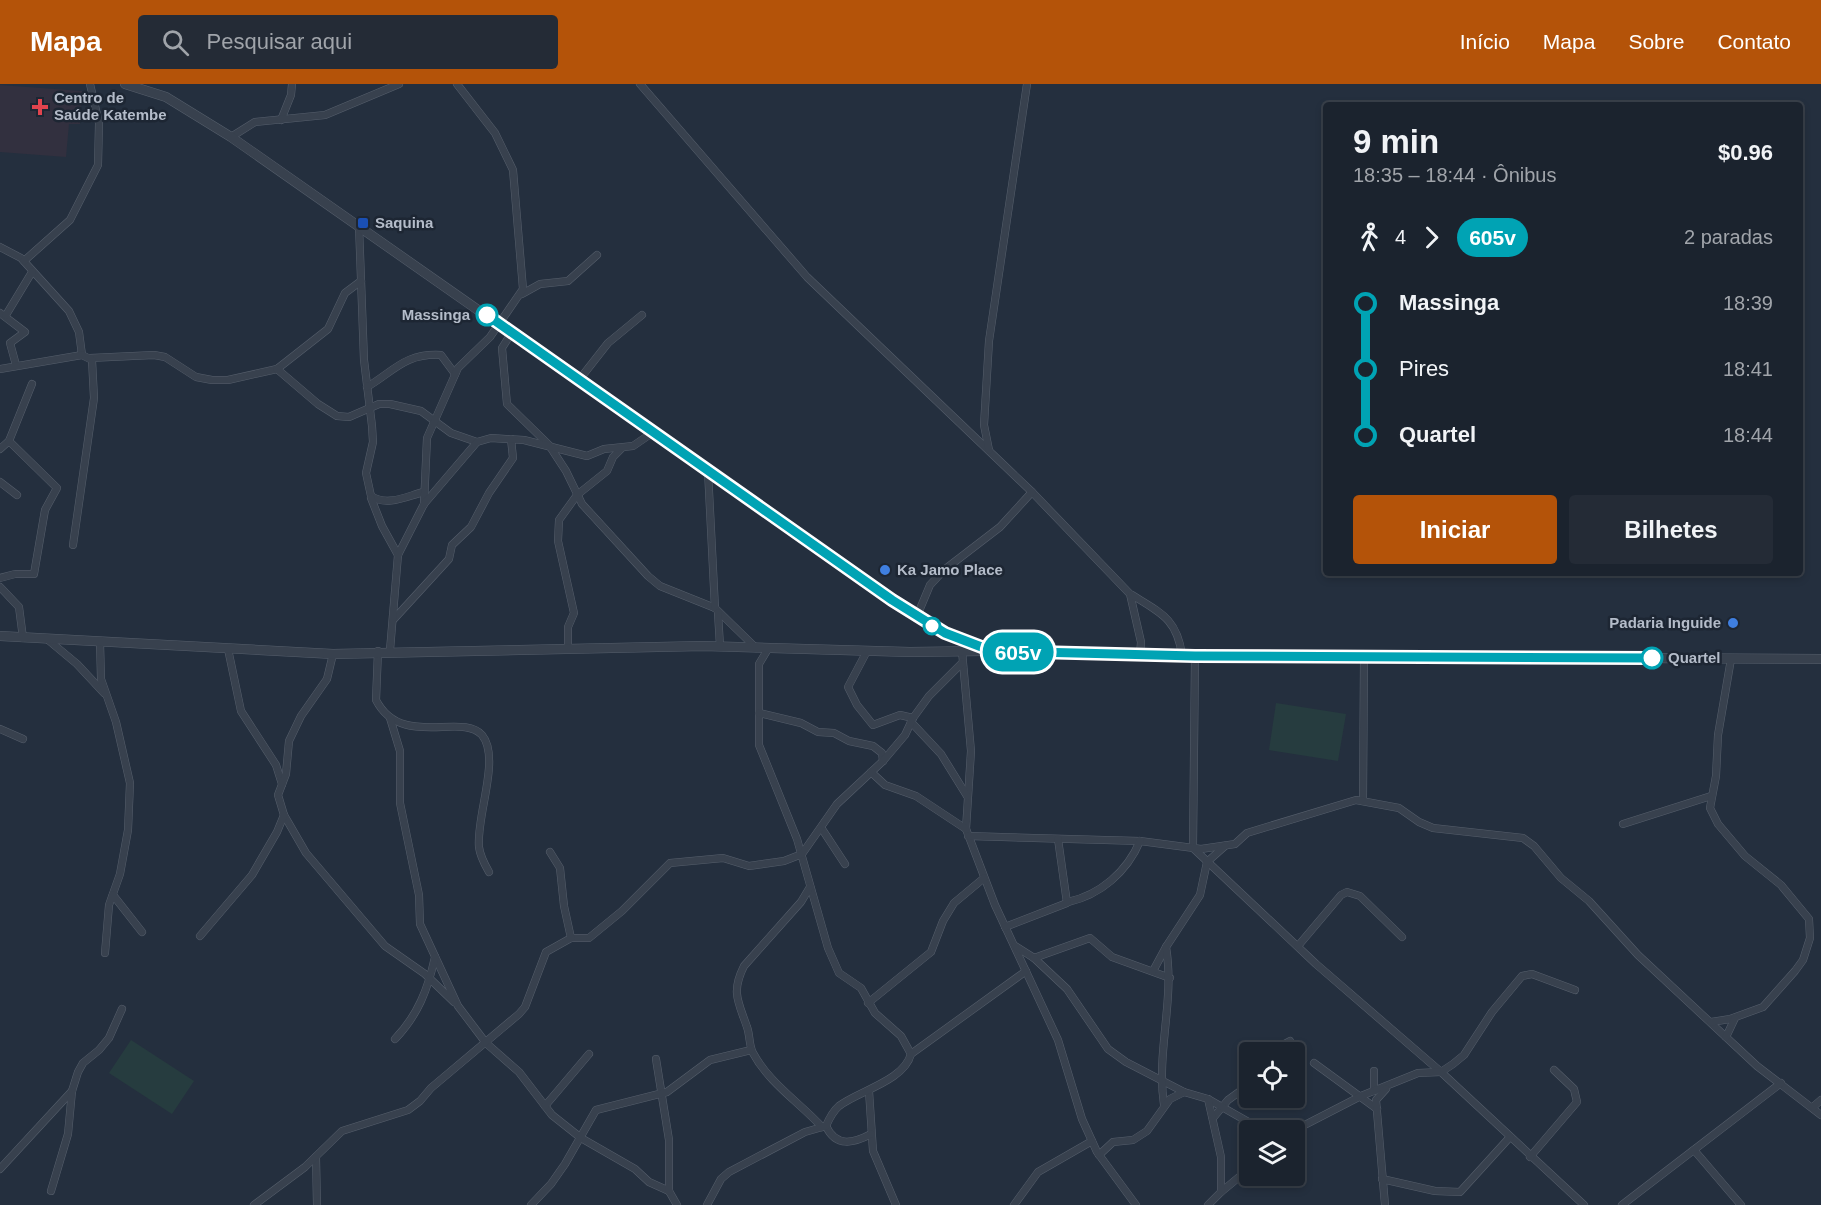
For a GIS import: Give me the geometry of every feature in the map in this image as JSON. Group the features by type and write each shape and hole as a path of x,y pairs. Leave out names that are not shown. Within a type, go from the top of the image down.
{"street":[{"path":"24,261 70,220 98,165 99,123 90,84"},
{"path":"125,84 166,97 231,136 512,332 652,433 917,616 945,633 992,651"},
{"path":"281,120 291,95 292,84"},
{"path":"231,136 255,122 325,115 399,84"},
{"path":"457,84 495,133 513,170 522,294"},
{"path":"640,84 807,278 1032,492 1130,594 1166,617 1179,635 1182,655"},
{"path":"989,450 984,425 992,321 1027,84"},
{"path":"359,226 367,387 373,442 366,473 381,526 398,555"},
{"path":"0,247 24,261 74,318 86,356 94,371 94,398 73,545"},
{"path":"424,504 427,438 455,374 464,360 490,337 522,294 540,284 568,281 597,255"},
{"path":"16,365 9,343 25,332 3,314 32,272"},
{"path":"0,369 86,356 154,355 165,357 196,377 212,380 228,380 277,369 328,329 345,292 361,281"},
{"path":"579,380 608,343 642,315"},
{"path":"512,332 502,348 507,404 549,445 566,471 577,495 599,524 660,586 717,610 756,648"},
{"path":"367,387 391,369 423,356 441,355 455,374"},
{"path":"277,369 318,404 337,416 349,417 384,403 421,411 451,433 477,442"},
{"path":"0,449 9,441 32,384"},
{"path":"390,650 398,555 424,504 477,442 491,438 511,439 549,445 587,456 604,449 622,448 640,443 652,433"},
{"path":"394,619 449,559 452,545 471,527 489,493 513,458 511,439"},
{"path":"0,578 15,573 34,574 45,510 57,488 9,441"},
{"path":"568,649 568,627 574,613 558,533 559,520 577,495 601,478 613,457 622,448"},
{"path":"708,471 720,641"},
{"path":"0,482 17,495"},
{"path":"371,496 376,500 390,501 424,492"},
{"path":"917,616 930,585 1000,527 1032,492"},
{"path":"0,587 19,606 23,638"},
{"path":"1130,594 1141,642 1140,655"},
{"path":"0,636 333,654 390,650 437,653 703,646 720,641 768,649 867,651 992,651 1195,656 1821,659"},
{"path":"47,639 77,664 106,695"},
{"path":"100,642 101,679 116,722 130,783 128,830 120,874 109,905 105,953"},
{"path":"228,649 241,711 276,765 282,784"},
{"path":"768,649 759,664 758,735 761,752 797,839 835,967 861,988 868,1003 881,1019 901,1036 911,1054"},
{"path":"378,651 376,700 390,718 401,725 470,729 481,733 490,756 490,773 481,810 479,846 489,873"},
{"path":"867,651 848,687 857,705 873,725 900,715 912,720 941,754 967,797"},
{"path":"962,651 971,740 967,832 1012,945 1058,1040 1073,1094 1092,1141 1136,1205"},
{"path":"333,654 327,679 293,730 278,795 284,815 306,853 385,946 431,980 458,1006 486,1043 519,1072 560,1123 581,1138 635,1168 649,1182 669,1191"},
{"path":"1195,656 1193,848 1584,1205"},
{"path":"1363,801 1364,657"},
{"path":"1711,1022 1763,1007 1785,984 1803,960 1810,938 1809,919 1781,885 1749,860 1718,824 1710,808 1716,776 1718,735 1731,658"},
{"path":"254,1205 316,1157 342,1131 413,1107 431,1088 486,1043 525,1007 546,952 571,938 589,938 622,911 670,862 723,858 749,866 784,861 802,854 822,829 837,804 883,761 905,735 912,720 929,696 962,663"},
{"path":"759,713 780,716 818,732 834,733 849,741 873,746 882,753 883,761"},
{"path":"390,718 400,751 400,803 417,886 420,924 458,1006"},
{"path":"0,729 23,739"},
{"path":"871,772 885,785 916,796 967,832 1058,839 1140,841 1209,849 1237,843 1246,833 1353,800 1399,808 1419,822 1433,828 1523,838 1589,901 1638,955 1757,1066 1821,1115"},
{"path":"1623,824 1711,796"},
{"path":"200,936 252,876 284,815"},
{"path":"822,829 845,864"},
{"path":"797,839 811,842"},
{"path":"1058,839 1068,902"},
{"path":"1005,927 1068,902 1088,897 1106,885 1133,856 1140,841"},
{"path":"1153,971 1200,894 1207,862 1226,845"},
{"path":"550,852 560,868 564,906 571,938"},
{"path":"868,1003 931,952 954,903 984,878"},
{"path":"810,887 801,902 750,958 738,978 736,1002 747,1028 751,1050 794,1103 824,1126 830,1134 846,1142 854,1143 871,1134"},
{"path":"1298,946 1341,895 1347,892 1360,896 1402,937"},
{"path":"113,895 142,932"},
{"path":"801,902 814,901"},
{"path":"1034,958 1090,938 1112,957 1170,978"},
{"path":"1012,945 1034,958 1066,989 1108,1048 1126,1062 1184,1092 1208,1099 1246,1120"},
{"path":"1164,1105 1160,1079 1162,1040 1170,978 1166,947"},
{"path":"395,1039 411,1020 431,980 435,957"},
{"path":"707,1205 721,1179 729,1172 805,1132 824,1126 838,1107 869,1091 908,1062 911,1054 1026,971"},
{"path":"1305,1125 1361,1096 1418,1073 1441,1072 1464,1056 1492,1012 1522,976 1532,974 1575,990"},
{"path":"51,1191 68,1134 72,1090 82,1063 99,1050 109,1038 122,1009"},
{"path":"1726,1036 1736,1016"},
{"path":"531,1205 551,1184 596,1110 673,1090 710,1060 751,1050"},
{"path":"546,1106 589,1054"},
{"path":"656,1059 669,1140 669,1191 677,1205"},
{"path":"1314,1063 1377,1109"},
{"path":"1530,1157 1577,1102 1574,1089 1554,1070"},
{"path":"1374,1071 1374,1091"},
{"path":"1622,1205 1781,1083"},
{"path":"1384,1205 1377,1109 1379,1096 1390,1085"},
{"path":"0,1169 72,1090"},
{"path":"869,1091 873,1151 896,1205"},
{"path":"1100,1155 1113,1142 1133,1140 1147,1131 1164,1105 1177,1094 1184,1092"},
{"path":"1213,1118 1228,1100 1239,1092"},
{"path":"1208,1099 1221,1157 1221,1192"},
{"path":"1812,1107 1821,1100"},
{"path":"1383,1179 1435,1191 1460,1192 1510,1137"},
{"path":"1014,1205 1038,1172 1092,1141"},
{"path":"1694,1150 1741,1205"},
{"path":"316,1157 317,1205"},
{"path":"1208,1205 1239,1176"}],"shaded area":[{"name":"Centro de Saúde Katembe","path":"0,85 82,91 80,124 69,124 66,157 0,152"}],"green space":[{"path":"1276,703 1346,714 1338,761 1269,750"},
{"path":"131,1040 194,1081 172,1114 109,1073"}],"bus line":[{"name":"605v","path":"487,315 892,600 945,633 966,643 992,651 1195,656 1652,658"}],"place":[{"name":"Centro de Saúde Katembe","path":"40,107"},
{"name":"Saquina","path":"363,223"},
{"name":"Massinga","path":"487,315"},
{"name":"Ka Jamo Place","path":"885,570"},
{"name":"Padaria Inguide","path":"1733,623"},
{"name":"Quartel","path":"1652,658"}]}
